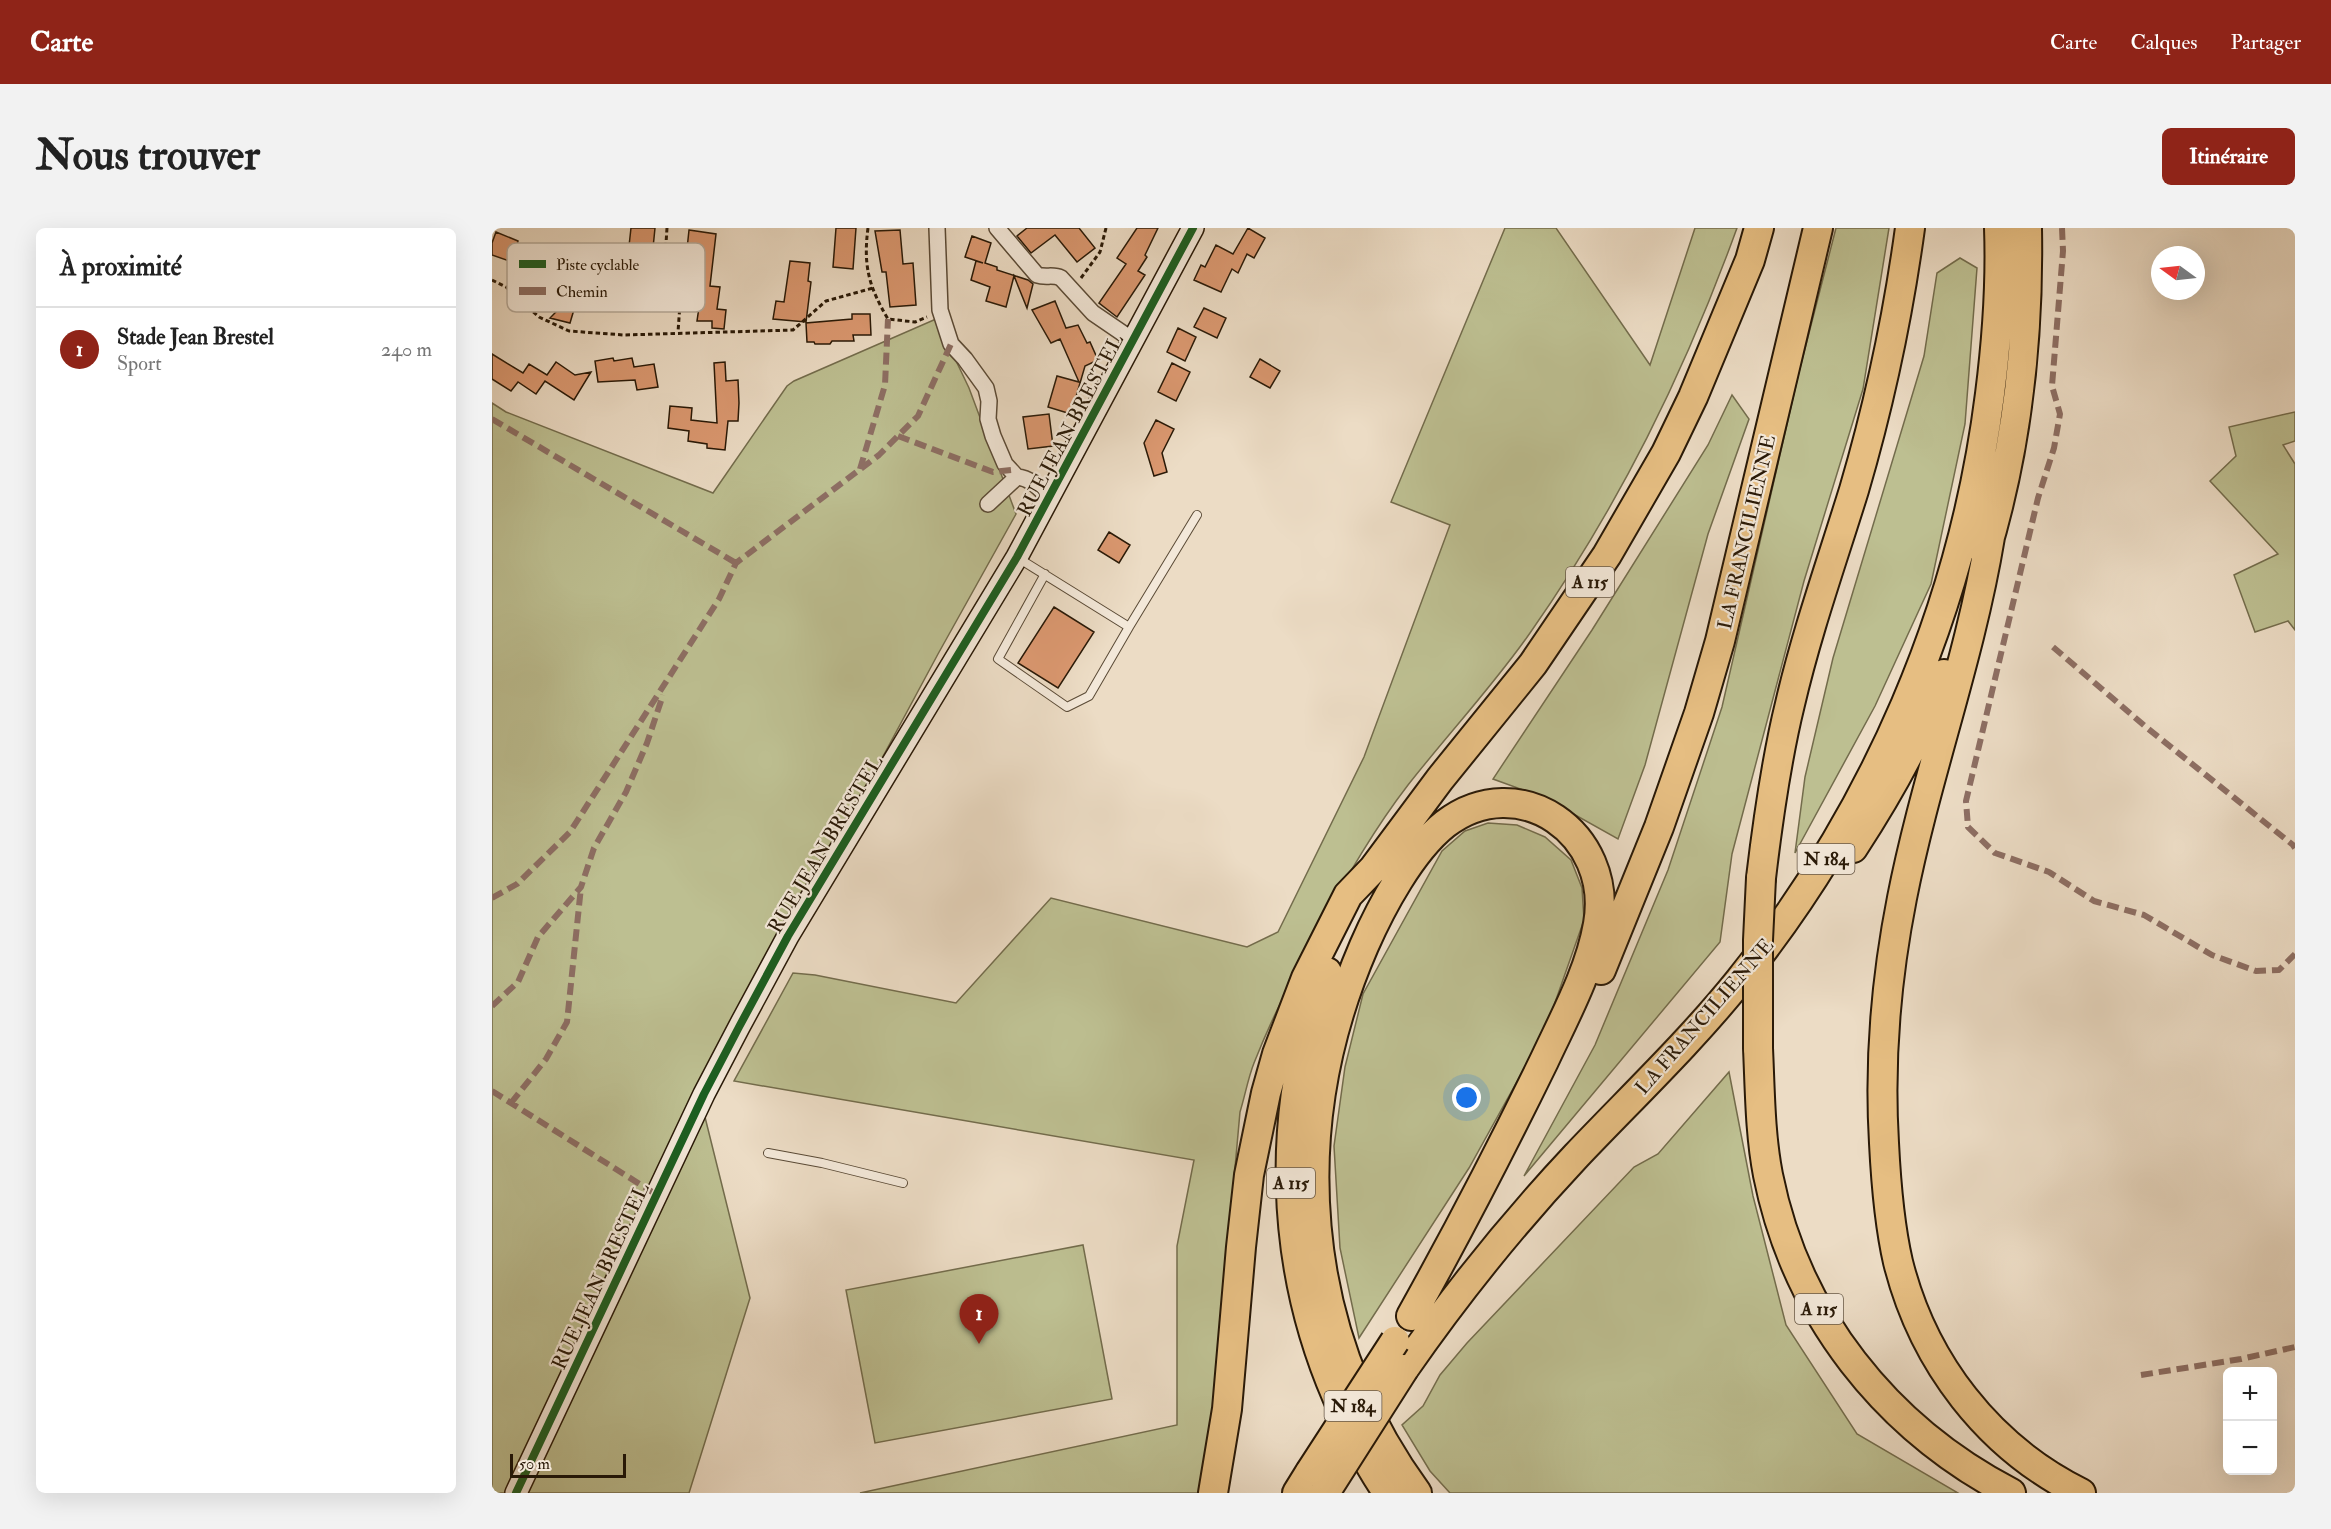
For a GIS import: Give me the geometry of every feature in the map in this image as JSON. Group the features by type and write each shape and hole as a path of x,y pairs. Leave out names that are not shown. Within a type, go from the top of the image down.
{"highway":[{"name":"A 115","path":"1388,1493 1348,1424 1319,1353 1303,1293 1293,1233 1291,1200 1293,1111 1304,1048 1324,980 1346,927 1369,888 1373,869 1440,779 1533,664 1620,535 1666,453 1693,397 1749,260 1759,228"},
{"name":"LA FRANCILIENNE","path":"1311,1486 1395,1341 1466,1229 1544,1089 1612,944 1659,827 1699,713 1720,641 1818,228"},
{"name":"A 115","path":"1910,228 1878,399 1790,702 1772,792 1761,878 1758,940 1758,1048 1763,1137 1768,1175 1777,1211 1797,1267 1825,1320 1856,1367 1888,1404 1918,1432 1966,1467 2011,1493"},
{"name":"LA FRANCILIENNE","path":"1311,1486 1404,1369 1436,1323 1519,1220 1574,1158 1718,1007 1791,912 1861,799 1899,721 1929,650 1945,602 1976,484 1993,365 1998,297 1999,228"},
{"path":"2027,228 2026,310 2015,425 1965,656 1921,817 1896,929 1887,994 1882,1059 1887,1182 1893,1237 1905,1287 1921,1328 1944,1371 1971,1407 1997,1434 2043,1472 2080,1493"},
{"path":"1638,1092 1728,1007 1767,964 1812,905 1880,807 1906,760 1937,692 1963,623 1990,537"},
{"path":"1411,1316 1464,1219 1537,1076 1581,978 1599,923 1599,885 1594,867 1585,849 1566,827 1530,808 1504,804 1476,808 1452,820 1425,843 1392,891 1371,931 1347,988 1328,1048 1322,1077 1314,1181 1318,1239 1326,1293 1341,1348 1363,1400 1386,1446 1417,1493"},
{"path":"1213,1493 1227,1409 1247,1186 1266,1093 1291,1015 1323,942 1348,896 1373,869"}],"street":[{"path":"937,228 940,310 951,344 986,388 989,401 988,419 993,436 1005,464 1017,477"},
{"path":"997,228 1037,275 1043,277 1055,274 1061,278 1093,313 1134,341"},
{"name":"RUE JEAN BRESTEL","path":"516,1493 700,1104 739,1027 788,936 1017,557 1193,228"},
{"path":"988,504 1017,477 1025,477 1049,498"}],"lane":[{"path":"1045,574 998,659 1067,707 1089,696 1197,515"},
{"path":"1017,557 1129,627"},
{"path":"768,1153 903,1182"}],"path":[{"path":"666,243 667,228"},
{"path":"868,228 866,265 876,298 888,319 915,322 940,310"},
{"path":"1073,289 1100,252 1106,228"},
{"path":"492,280 507,288"},
{"path":"533,312 538,317 569,331 624,335 793,330 826,302 873,288"},
{"path":"678,332 679,312"}],"green space":[{"path":"1505,228 1556,228 1650,365 1695,228 1737,228 1717,282 1672,387 1621,488 1562,585 1516,653 1408,785 1369,840 1298,968 1261,1047 1250,1075 1240,1112 1210,1446 1200,1493 860,1493 1177,1425 1177,1246 1194,1160 734,1081 793,973 815,975 956,1003 1051,898 1247,947 1278,932 1364,757 1450,525 1391,502"},
{"path":"1836,228 1889,228 1863,389 1804,581 1732,854 1720,942 1524,1176 1595,1045 1668,870 1722,707 1799,372"},
{"path":"1960,258 1977,268 1965,424 1931,584 1875,706 1795,853 1805,777 1833,658 1924,356 1937,273"},
{"path":"936,319 969,388 1016,514 938,654 700,1097 750,1298 689,1493 492,1493 492,403 506,412 713,493 787,386"},
{"path":"1732,395 1749,419 1708,534 1645,765 1618,839 1545,798 1493,779 1592,630 1708,445"},
{"path":"2295,412 2295,441 2283,445 2295,464 2295,630 2288,621 2255,632 2234,575 2278,554 2210,481 2236,456 2229,427"},
{"path":"1488,823 1517,825 1545,837 1571,860 1582,888 1584,920 1545,1031 1469,1168 1359,1338 1340,1248 1334,1146 1345,1067 1363,994 1442,851 1465,831"},
{"path":"1729,1072 1753,1196 1786,1325 1857,1434 1958,1493 1450,1493 1430,1471 1402,1425 1423,1406 1440,1375 1467,1343 1634,1167 1658,1154"},
{"path":"1083,1245 1112,1399 875,1443 846,1290"}],"building":[{"path":"631,228 655,228 654,243 629,243"},
{"path":"836,228 856,228 853,269 833,267"},
{"path":"1027,228 1079,228 1095,248 1077,262 1055,235 1031,253 1017,236"},
{"path":"1137,228 1158,228 1145,255 1147,257 1138,271 1145,275 1117,317 1099,303 1126,264 1117,258"},
{"path":"1248,228 1265,238 1254,258 1247,254 1238,273 1232,269 1221,292 1194,280 1201,265 1205,267 1216,245 1233,254"},
{"path":"689,230 716,234 710,286 720,287 717,309 726,310 724,329 712,328 712,321 697,321 698,312 705,312 705,243 688,243"},
{"path":"900,230 903,264 913,263 916,305 890,307 886,272 882,272 875,231"},
{"path":"496,232 518,241 518,243 507,243 507,260 492,255 492,243"},
{"path":"972,236 991,243 985,263 1033,284 1027,308 1014,276 1006,307 986,301 990,287 971,280 976,261 983,263 965,257"},
{"path":"790,261 810,263 808,281 811,282 806,322 773,319 776,301 784,302"},
{"path":"1055,301 1066,328 1078,325 1087,343 1090,342 1098,360 1085,366 1071,414 1048,407 1057,376 1079,382 1060,339 1051,343 1032,310"},
{"path":"1204,308 1226,318 1217,338 1194,327"},
{"path":"556,312 573,312 570,323 550,318"},
{"path":"852,314 870,314 871,335 853,335 854,341 832,341 830,344 807,342 806,323 852,319"},
{"path":"1178,328 1196,337 1185,361 1167,352"},
{"path":"492,354 523,373 529,364 547,375 556,362 575,375 591,372 574,400 545,381 536,394 518,382 511,391 492,379"},
{"path":"613,358 614,361 632,358 634,367 654,364 658,387 637,390 635,380 598,382 595,361"},
{"path":"1260,359 1280,371 1270,388 1250,377"},
{"path":"725,362 726,381 738,380 739,403 738,421 728,421 725,450 707,448 707,444 688,441 689,431 668,428 670,406 692,408 691,420 717,423 714,363"},
{"path":"1172,363 1190,372 1176,401 1158,392"},
{"path":"1049,414 1053,446 1028,449 1023,417"},
{"path":"1156,420 1174,429 1162,453 1167,472 1154,476 1144,443"},
{"path":"1109,532 1130,545 1119,563 1098,550"},
{"path":"1054,607 1094,632 1058,688 1018,663"}],"marked path":[{"path":"2062,228 2063,251 2052,386 2060,414 2054,448 2038,498 1966,801 1968,827 1995,853 2049,872 2094,901 2144,915 2212,955 2256,971 2279,970 2295,954"},
{"path":"860,469 885,385 888,319"},
{"path":"492,898 517,884 570,832 719,599 736,563 879,455 918,416 951,344"},
{"path":"492,419 736,563"},
{"path":"898,436 993,472 1011,470"},
{"path":"2053,647 2146,727 2295,848"},
{"path":"492,1006 518,982 538,937 581,887 594,848 626,792 647,743 663,695"},
{"path":"511,1103 546,1059 567,1022 581,887"},
{"path":"492,1091 657,1195"},
{"path":"2141,1375 2241,1359 2295,1347"}],"cycle path":[{"path":"516,1493 704,1094 739,1027 788,936 1017,557 1193,228"}],"place":[{"name":"Stade Jean Brestel","path":"979,1344"}]}
